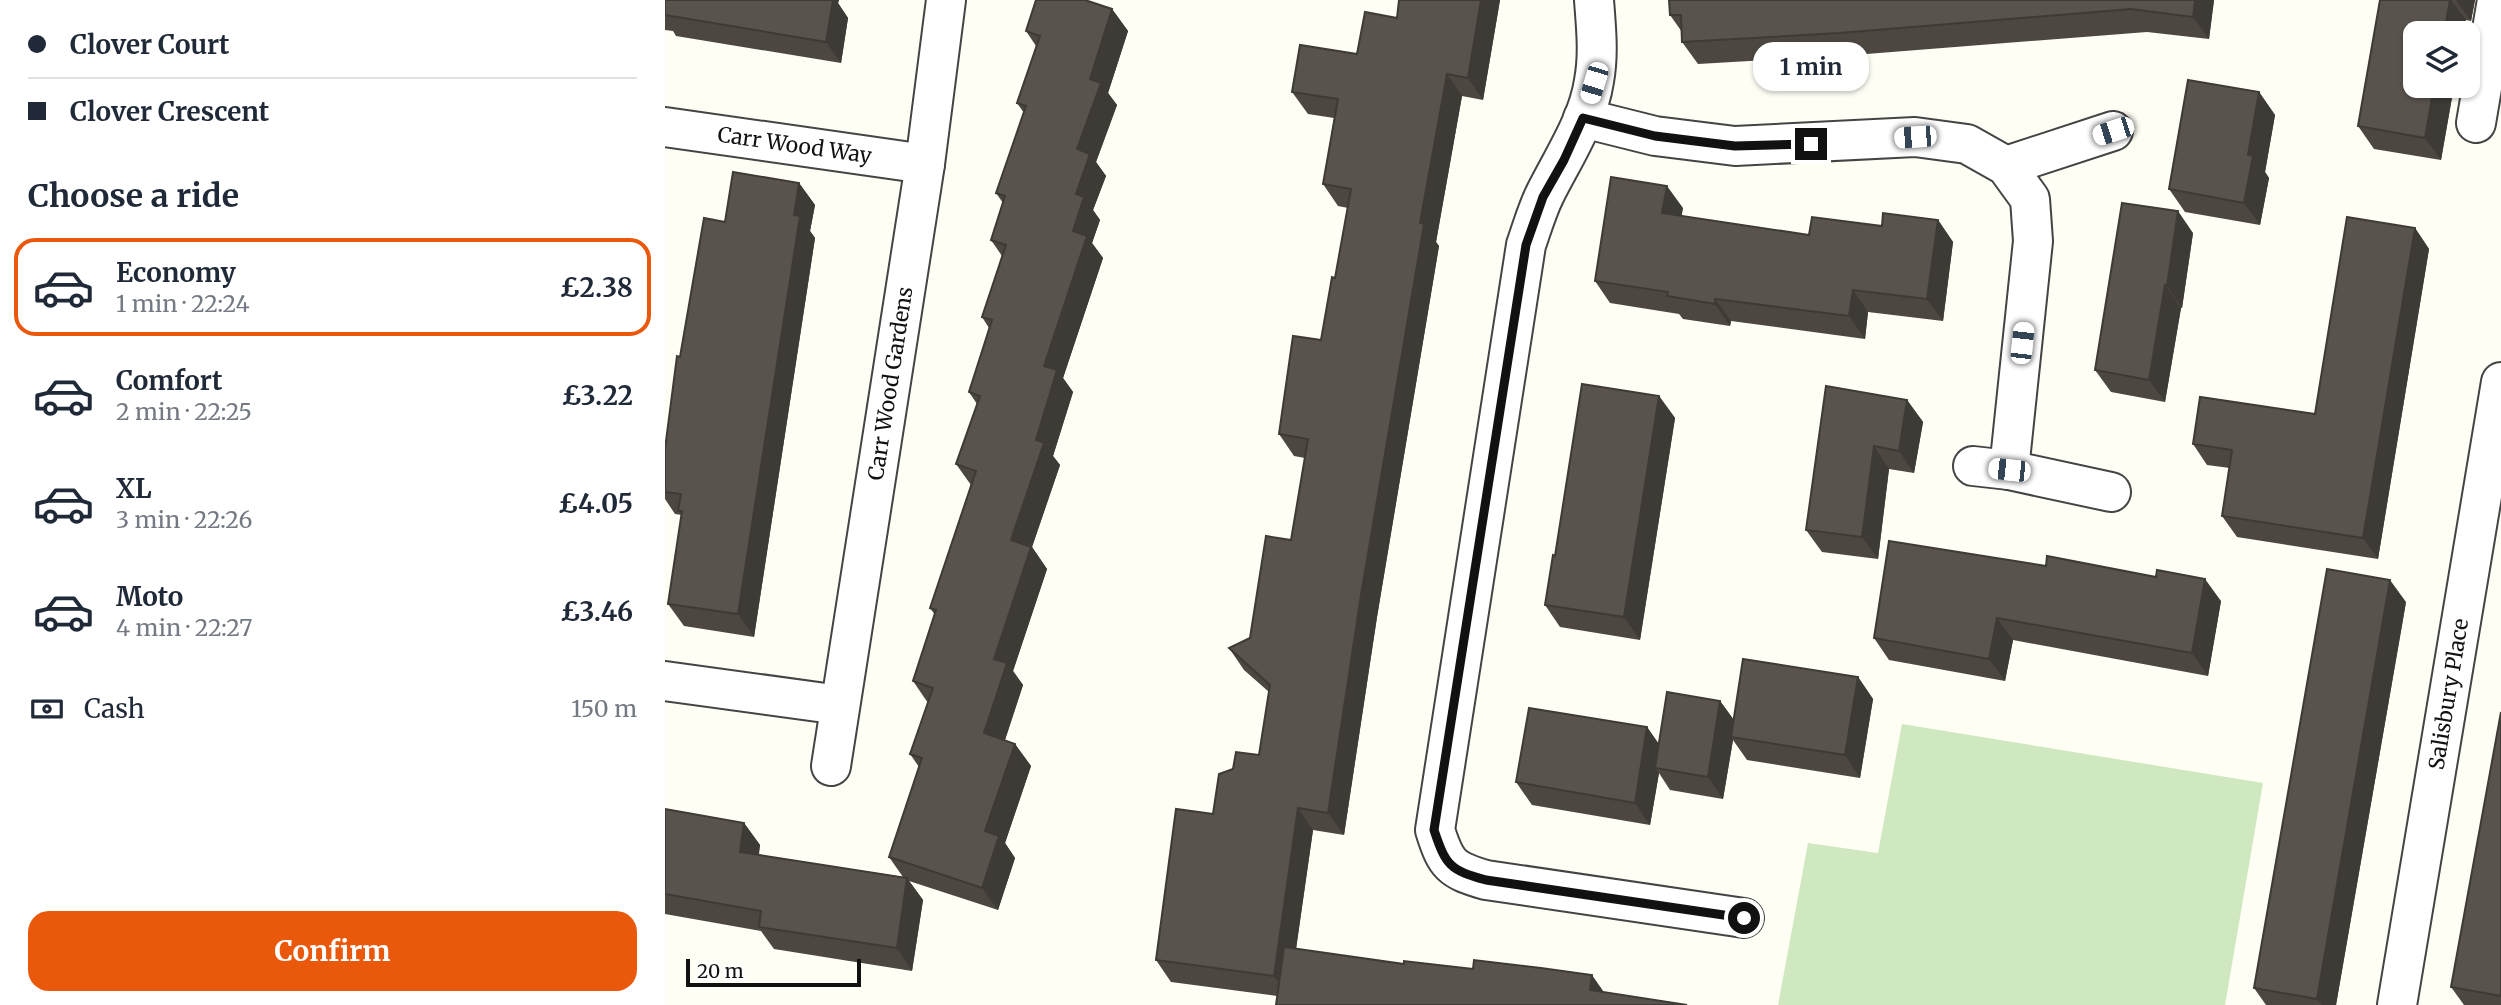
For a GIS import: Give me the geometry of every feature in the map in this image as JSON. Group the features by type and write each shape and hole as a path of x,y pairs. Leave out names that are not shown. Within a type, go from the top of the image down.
{"street":[{"name":"Carr Wood Gardens","path":"831,766 925,164 946,0"},
{"path":"1594,0 1598,45 1594,83 1583,118 1543,197 1526,245 1434,830 1443,855 1459,873 1486,880 1744,918"},
{"path":"2476,122 2497,0"},
{"path":"1583,118 1655,136 1735,146 1915,137 1967,144 2006,166 2030,199 2033,241 1991,468 2111,492"},
{"name":"Carr Wood Way","path":"665,127 925,164"},
{"path":"2006,166 2113,131"},
{"name":"Salisbury Place","path":"2397,1005 2501,382"},
{"path":"665,681 840,705"}],"green space":[{"path":"1902,724 2263,783 2225,1005 1778,1005 1808,843 1878,853"}],"building":[{"path":"665,0 833,0 826,42 665,15"},
{"path":"1036,0 1085,0 1112,9 1090,79 1101,83 1077,149 1090,154 1076,194 1084,197 1073,231 1087,236 1044,366 1057,370 1036,440 1044,443 1011,540 1031,547 994,659 1007,663 984,733 1015,744 985,831 999,836 982,888 889,857 922,758 910,754 933,688 913,681 936,610 930,608 976,471 956,464 980,396 969,392 992,320 982,317 1006,245 991,240 1005,196 996,193 1026,106 1017,103 1040,36 1026,31"},
{"path":"1399,0 1481,0 1468,78 1447,74 1420,223 1424,224 1361,595 1328,813 1298,808 1274,976 1156,960 1176,809 1213,814 1219,774 1233,769 1236,752 1259,755 1270,685 1229,648 1250,638 1266,536 1291,540 1308,439 1279,434 1293,336 1321,340 1351,189 1323,184 1338,99 1292,92 1300,45 1357,54 1365,12 1397,18"},
{"path":"1669,0 2195,0 2193,17 2131,9 1839,33 1682,42 1681,15 1670,15"},
{"path":"2380,0 2450,0 2446,21 2403,21 2403,98 2432,98 2425,138 2358,126"},
{"path":"2188,80 2259,92 2248,155 2253,156 2244,203 2169,189"},
{"path":"733,172 799,183 794,215 800,216 738,614 668,604 682,511 678,511 681,494 665,492 665,449 677,356 680,357 704,218 725,222"},
{"path":"1611,177 1667,186 1662,213 1809,235 1812,217 1882,226 1883,213 1938,220 1927,299 1853,290 1849,316 1715,299 1715,304 1667,296 1668,292 1595,281"},
{"path":"2122,203 2178,211 2149,380 2095,370"},
{"path":"2347,217 2415,228 2363,538 2222,516 2232,450 2193,444 2200,397 2315,414"},
{"path":"1582,384 1659,396 1624,617 1545,605"},
{"path":"1826,386 1907,400 1899,451 1874,446 1862,537 1806,530"},
{"path":"1889,541 2046,566 2047,556 2156,577 2157,570 2205,579 2192,653 1997,618 1989,659 1874,638"},
{"path":"2327,569 2390,580 2317,999 2254,988"},
{"path":"1743,659 1858,677 1845,755 1731,737"},
{"path":"1667,692 1720,701 1708,777 1655,768"},
{"path":"1529,708 1647,727 1635,803 1516,782"},
{"path":"2501,712 2501,996 2451,987"},
{"path":"665,809 744,823 740,852 907,878 897,948 759,927 761,911 665,894"},
{"path":"1284,947 1404,964 1404,961 1473,969 1474,960 1592,975 1590,990 1687,1005 1276,1005"}],"route":[{"path":"1744,918 1486,880 1459,873 1443,855 1434,830 1526,245 1543,197 1583,118 1655,136 1735,146 1811,144"}]}
